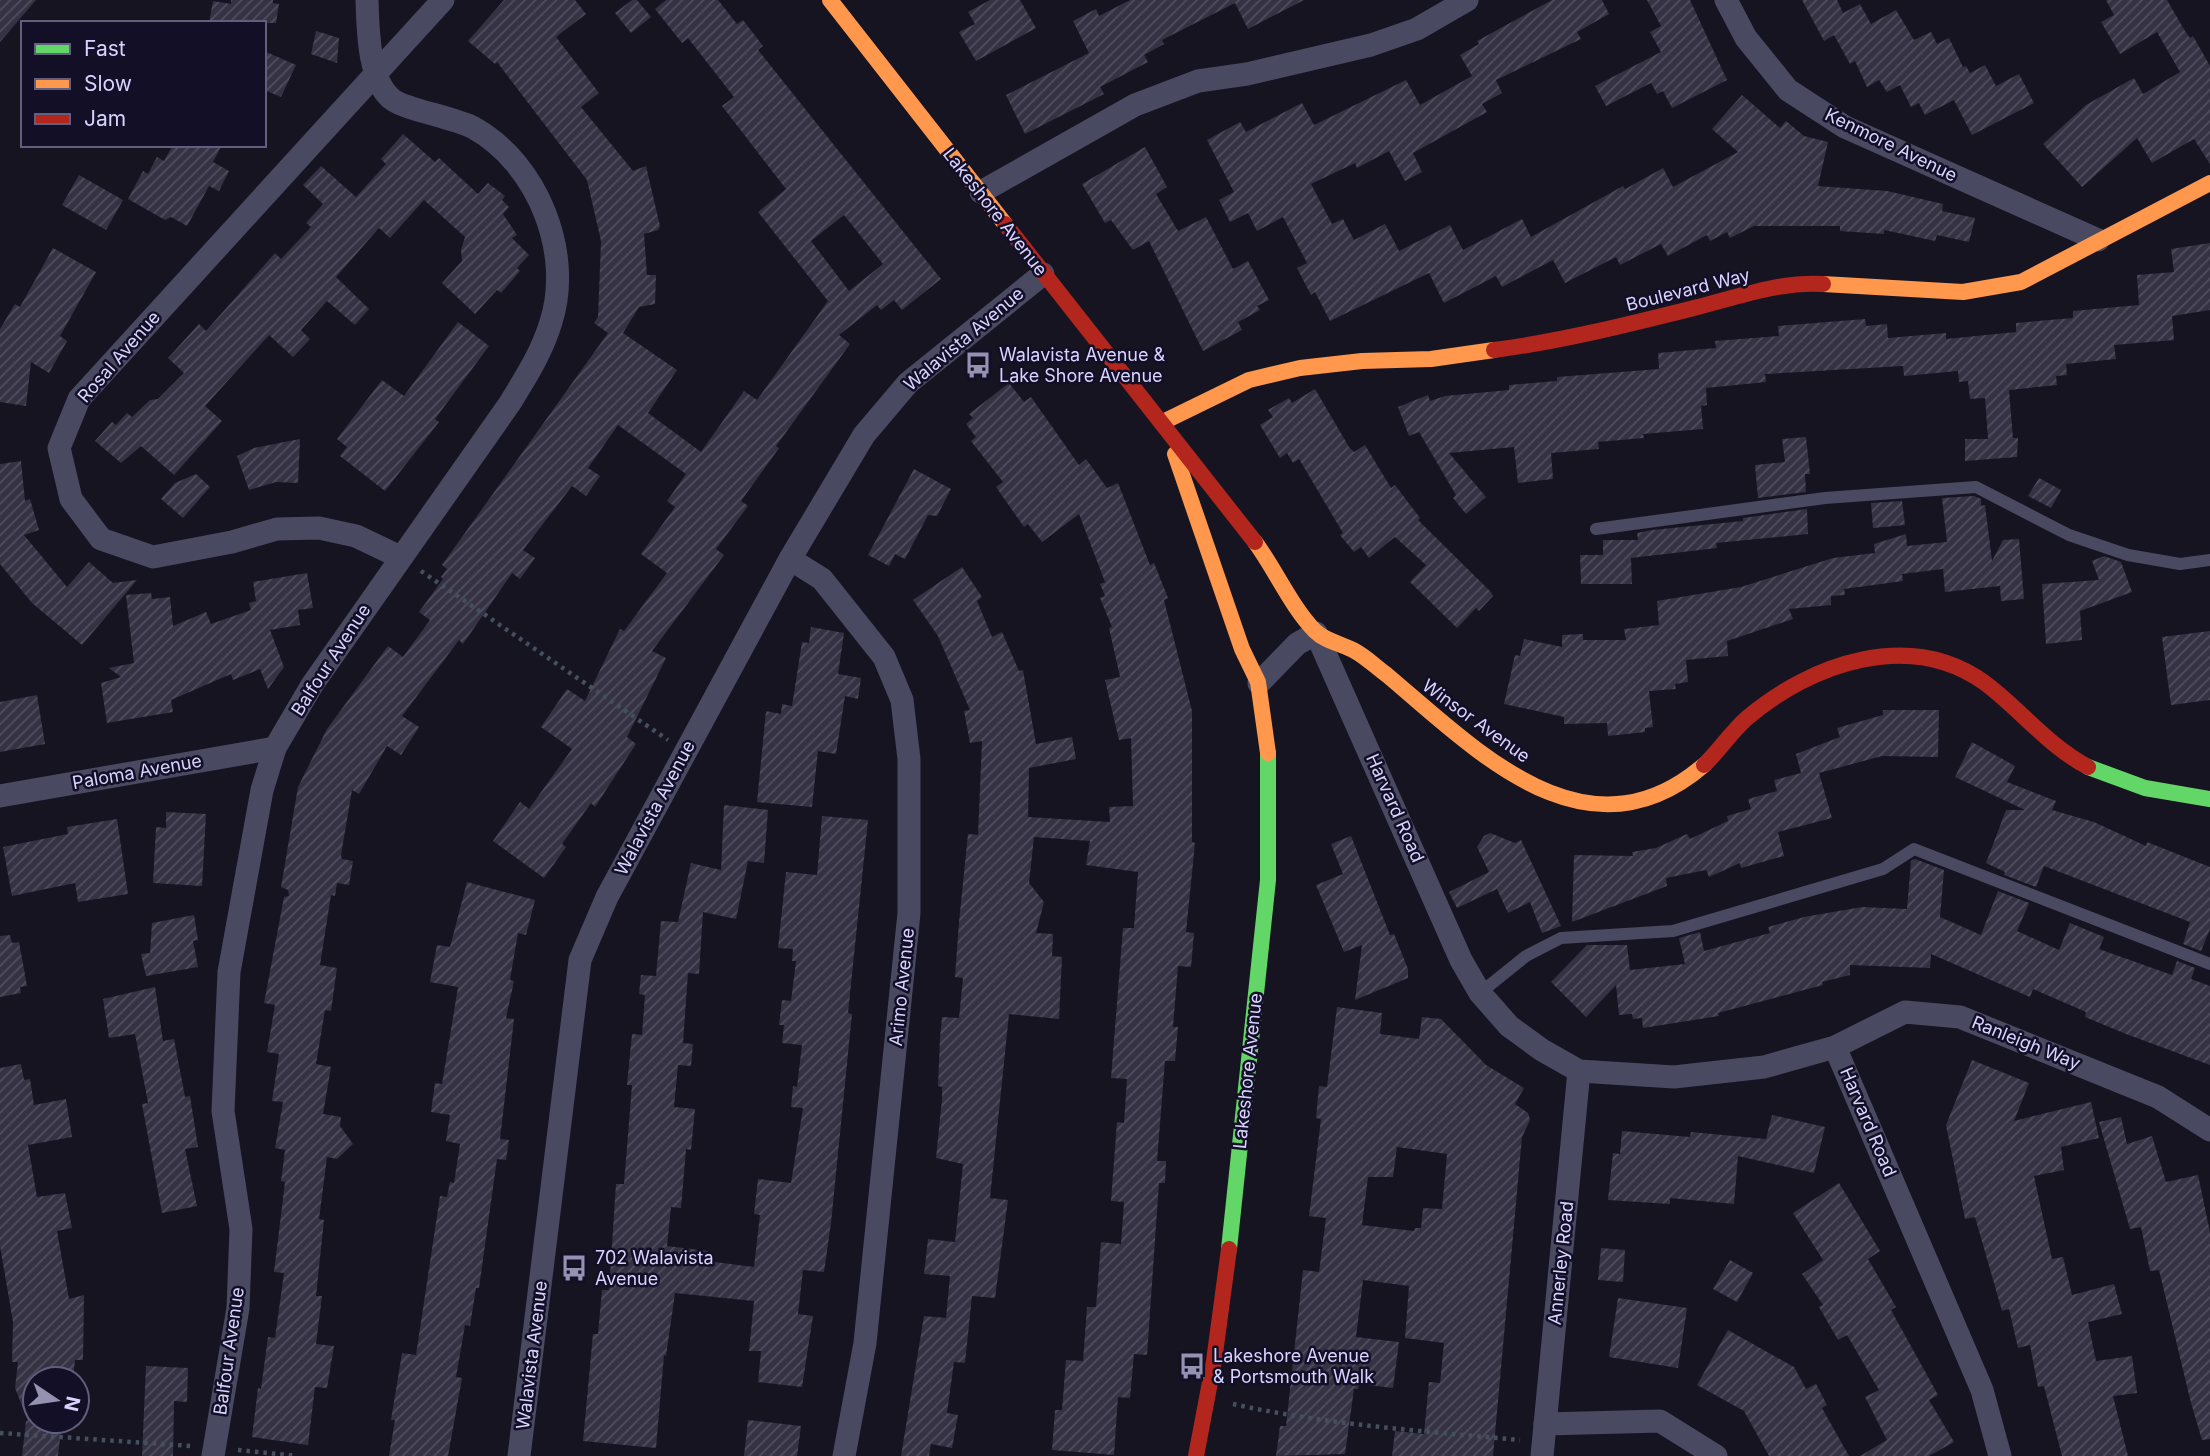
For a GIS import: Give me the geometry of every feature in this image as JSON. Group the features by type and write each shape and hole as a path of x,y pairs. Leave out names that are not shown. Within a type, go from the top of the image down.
{"street":[{"name":"Balfour Avenue","path":"213,1452 238,1308 240,1269 241,1229 223,1111 229,972 262,790 275,748 312,685 510,403 538,356 552,320 558,275 549,221 527,180 503,150 474,128 393,100 376,75 368,32 367,0"},
{"name":"Rosal Avenue","path":"400,557 356,536 319,528 277,529 232,542 153,557 101,539 71,499 59,448 79,399 443,0"},
{"name":"Lakeshore Avenue","path":"830,0 1251,536 1316,633"},
{"path":"981,192 1135,105 1198,81 1247,74 1371,45 1417,29 1467,0"},
{"name":"Kenmore Avenue","path":"1727,0 1746,38 1788,90 1845,128 2098,240"},
{"name":"Boulevard Way","path":"1163,422 1250,380 1300,368 1362,361 1430,359 1506,349 1584,335 1746,295 1809,283 1963,292 2021,282 2210,183"},
{"name":"Walavista Avenue","path":"519,1456 580,960 607,897 790,559 864,435 908,383 1043,274"},
{"name":"Lakeshore Avenue","path":"1163,422 1211,550 1243,653 1259,683 1264,715 1269,800 1265,913 1225,1286 1209,1399 1196,1456"},
{"name":"Arimo Avenue","path":"790,559 822,579 884,657 902,700 909,759 909,913 865,1343 844,1456"},
{"path":"1259,683 1297,644 1316,633"},
{"name":"Winsor Avenue","path":"1316,633 1357,651 1447,728 1534,786 1566,799 1596,805 1663,794 1689,779 1713,758 1743,722 1768,702 1849,660 1881,654 1915,654 1976,674 1998,691 2049,741 2107,776 2174,796 2210,799"},
{"name":"Harvard Road","path":"1316,633 1461,960 1480,993 1509,1026 1579,1071 1674,1077 1765,1067 1836,1047 1982,1390 2000,1456"},
{"name":"Paloma Avenue","path":"0,796 275,748"},
{"name":"Ranleigh Way","path":"1836,1047 1905,1012 1960,1017 2158,1097 2210,1130"},
{"name":"Annerley Road","path":"1543,1441 1579,1071"},
{"path":"1543,1441 1660,1421 1713,1451 1716,1456"}],"lane":[{"path":"1597,529 1825,498 1976,486 2069,535 2094,544 2156,561 2180,564 2210,560"},
{"path":"1480,993 1526,956 1561,938 1673,931 1883,869 1914,849 2210,964"}],"path":[{"path":"400,557 686,752"},
{"path":"1209,1399 1330,1422 1543,1441"},
{"path":"0,1433 213,1452 298,1456"}],"building":[{"path":"0,0 36,0 0,42"},
{"path":"231,0 273,0 273,3 279,4 276,23 209,21 213,1 231,4"},
{"path":"504,0 575,0 586,14 556,37 599,93 581,107 633,171 646,166 660,226 658,230 644,234 647,275 656,275 655,304 639,307 623,333 677,370 648,413 701,452 744,391 757,400 828,301 758,212 786,189 722,106 734,97 688,38 682,43 655,9 666,0 718,0 737,24 743,20 763,46 758,50 941,279 902,310 894,300 881,310 877,305 839,335 850,344 776,446 779,448 741,501 748,506 716,549 724,555 652,651 666,658 627,737 636,744 595,807 591,803 562,844 566,847 544,878 493,841 520,802 529,809 572,749 541,727 567,689 585,701 620,629 624,631 667,573 641,554 675,507 667,501 686,474 618,425 588,468 600,476 586,496 572,486 523,550 535,558 520,579 512,573 463,644 459,640 402,716 419,727 401,755 387,746 359,794 352,790 341,855 342,859 353,861 349,885 337,883 335,896 331,895 320,965 337,968 331,1011 325,1010 316,1064 331,1067 323,1114 341,1117 340,1126 353,1144 337,1159 327,1157 319,1219 324,1220 316,1296 322,1296 316,1344 334,1346 327,1388 315,1387 308,1445 252,1437 268,1337 275,1338 284,1273 274,1272 285,1182 281,1181 285,1150 275,1148 283,1102 272,1101 279,1054 267,1052 275,1005 264,1003 284,897 289,896 288,890 281,887 298,787 327,729 388,646 403,657 430,620 419,612 443,579 441,577 447,569 442,565 608,333 594,323 598,317 601,241 587,180 497,62 495,64 468,41","holes":["844,215 883,264 849,291 811,241"]},
{"path":"632,0 637,0 651,17 631,33 615,13"},
{"path":"990,0 1020,0 1036,28 976,61 959,32 975,24 968,12"},
{"path":"1130,0 1304,0 1248,29 1235,3 1162,40 1164,44 1144,55 1148,62 1100,87 1104,94 1025,134 1006,95 1089,53 1073,21 1096,9 1099,16"},
{"path":"1552,0 1602,0 1609,14 1577,32 1581,39 1496,80 1502,93 1482,104 1487,112 1413,153 1422,172 1405,181 1389,151 1357,168 1355,163 1311,184 1332,224 1343,219 1354,240 1385,224 1399,251 1450,225 1463,250 1522,219 1531,237 1623,186 1625,189 1663,168 1673,187 1738,152 1712,129 1742,95 1780,128 1786,121 1804,136 1828,142 1818,186 1887,191 1943,204 1942,211 1975,218 1969,242 1937,235 1935,241 1884,230 1884,234 1840,231 1840,226 1754,226 1730,238 1727,232 1710,241 1707,235 1668,256 1661,244 1620,265 1616,257 1565,283 1553,260 1502,287 1496,276 1444,303 1429,273 1330,321 1315,292 1311,295 1297,268 1307,263 1283,217 1257,231 1248,213 1230,222 1219,200 1234,192 1207,140 1240,122 1246,132 1302,103 1314,125 1406,80 1420,105 1472,76 1460,55 1479,44 1477,41"},
{"path":"1647,0 1690,0 1727,80 1672,108 1663,91 1657,94 1651,83 1606,106 1595,86 1661,52 1650,32 1661,26"},
{"path":"1802,0 1837,0 1843,13 1860,4 1871,24 1896,10 1914,40 1931,32 1937,44 1949,38 1963,67 1966,66 1970,73 1985,65 1996,86 2019,74 2034,103 1972,135 1954,100 1925,115 1919,103 1911,107 1900,85 1887,92 1879,80 1867,87 1855,61 1850,64 1834,35 1824,41"},
{"path":"2106,0 2167,0 2190,38 2193,36 2210,66 2210,164 2194,139 2152,163 2137,138 2082,187 2043,144 2086,105 2134,78 2143,94 2180,72 2157,32 2120,54 2101,22 2114,15"},
{"path":"316,31 339,38 337,63 311,54"},
{"path":"266,52 296,65 281,97 266,91"},
{"path":"403,134 435,162 439,158 478,194 488,183 505,196 502,200 509,207 503,214 517,235 512,238 529,255 517,268 520,271 501,293 497,290 475,314 442,283 462,261 461,250 465,237 424,200 390,238 379,228 336,277 369,309 355,325 327,301 301,330 310,339 293,357 269,335 205,406 222,421 174,475 141,446 121,463 95,441 112,422 116,425 127,413 132,417 150,400 158,399 184,373 168,358 199,324 206,331 275,253 281,259 311,227 306,223 323,204 303,185 321,166 356,197 386,164 381,159"},
{"path":"172,147 221,147 213,162 229,171 219,191 209,186 187,226 171,217 165,220 128,199 143,171 148,174 157,157 164,161"},
{"path":"1145,147 1167,187 1156,194 1178,231 1206,217 1233,269 1248,261 1269,300 1257,306 1260,310 1238,322 1242,330 1203,351 1149,241 1133,250 1111,220 1105,223 1082,184"},
{"path":"79,175 123,200 106,230 62,205"},
{"path":"2210,243 2210,310 2172,316 2174,340 2114,345 2116,359 2066,364 2067,375 2056,376 2057,385 2009,390 2013,438 2018,438 2017,457 1965,461 1965,439 1988,439 1985,398 1970,399 1968,381 1959,382 1958,371 1904,376 1903,366 1765,374 1766,382 1706,388 1707,405 1701,406 1703,429 1643,434 1644,438 1598,442 1599,449 1551,453 1553,479 1518,483 1514,447 1449,453 1486,497 1466,514 1453,498 1456,495 1419,432 1409,436 1398,407 1428,395 1430,401 1445,396 1509,390 1509,385 1557,381 1557,377 1659,369 1658,353 1716,348 1715,341 1779,336 1778,326 1865,319 1866,326 1887,324 1888,338 1946,333 1946,339 2016,332 2016,323 2073,318 2073,311 2139,305 2137,275 2174,272 2171,249"},
{"path":"53,248 96,272 60,336 67,341 49,373 31,362 26,406 0,402 0,329 15,304 20,307"},
{"path":"458,322 489,346 435,419 439,422 385,491 340,456 347,447 337,439 382,380 404,396"},
{"path":"1009,383 1024,402 1031,397 1079,465 1086,459 1107,488 1118,483 1150,565 1154,563 1168,598 1164,600 1192,711 1192,842 1195,843 1186,932 1194,933 1191,967 1178,966 1173,1027 1178,1027 1175,1061 1165,1061 1157,1161 1166,1161 1165,1183 1159,1183 1147,1355 1134,1354 1130,1398 1118,1397 1114,1455 1052,1450 1055,1410 1062,1410 1066,1360 1083,1361 1087,1307 1096,1307 1101,1242 1121,1244 1124,1202 1111,1201 1117,1122 1124,1123 1127,1079 1111,1078 1123,928 1134,928 1138,872 1086,865 1090,841 1034,837 1029,883 1044,902 1036,933 1053,934 1052,956 1062,957 1059,1019 1009,1014 990,1198 1008,1200 995,1298 972,1296 965,1363 954,1362 947,1413 958,1415 952,1448 931,1444 929,1456 901,1456 924,1316 946,1318 950,1276 924,1274 928,1239 955,1242 963,1164 936,1158 942,1099 942,1087 938,1086 940,1038 942,1017 959,1018 963,978 955,977 959,922 968,834 978,835 982,741 970,743 964,711 970,710 938,636 913,600 962,567 982,597 977,601 992,637 1002,632 1019,671 1023,670 1036,744 1072,737 1076,759 1029,768 1028,817 1110,822 1109,807 1133,806 1131,738 1119,740 1105,680 1120,677 1109,628 1112,627 1100,598 1105,596 1100,584 1105,582 1079,514 1042,542 1028,524 1024,527 996,487 1003,482 971,441 976,437 966,424 973,418 969,414"},
{"path":"1315,389 1349,447 1354,452 1365,445 1391,488 1395,485 1420,518 1418,520 1491,592 1493,596 1479,611 1476,608 1457,628 1410,582 1426,565 1395,537 1369,558 1361,547 1354,552 1340,535 1343,533 1299,459 1293,463 1287,453 1280,458 1260,425 1273,417 1268,410 1289,398 1292,403"},
{"path":"1806,437 1810,474 1805,474 1806,492 1758,498 1755,465 1785,462 1782,439"},
{"path":"300,439 298,483 276,482 249,490 237,456 254,448"},
{"path":"21,461 25,501 30,499 39,530 24,535 67,587 89,562 113,583 137,580 82,645 32,603 0,564 0,464"},
{"path":"914,469 951,489 937,516 928,515 905,559 895,554 889,566 868,555"},
{"path":"196,474 210,487 183,518 161,499 175,483"},
{"path":"2039,478 2061,490 2051,508 2028,496"},
{"path":"1974,496 1981,499 1981,506 1985,505 1992,561 2003,540 2019,539 2024,599 2001,601 2000,586 1945,592 1943,569 1902,574 1903,581 1844,589 1845,595 1831,596 1831,605 1789,609 1793,619 1727,641 1728,656 1686,660 1688,682 1675,684 1676,689 1649,691 1653,727 1645,728 1645,732 1608,736 1607,723 1564,724 1564,717 1504,704 1515,655 1520,656 1524,639 1562,647 1562,635 1583,634 1583,640 1626,640 1624,629 1659,625 1657,601 1741,587 1833,558 1875,553 1874,544 1906,534 1907,546 1947,542 1942,498"},
{"path":"1902,501 1905,525 1873,528 1871,503"},
{"path":"1807,509 1808,534 1716,543 1717,548 1631,558 1632,584 1581,584 1580,555 1603,555 1603,540 1638,540 1637,533 1652,530 1743,521 1743,518"},
{"path":"2104,556 2121,562 2132,592 2080,611 2082,640 2046,644 2042,584 2099,580 2092,561"},
{"path":"307,573 313,608 298,610 300,625 270,630 284,667 268,689 260,669 233,680 231,674 171,700 173,712 107,723 101,683 121,677 109,668 134,663 126,595 151,593 152,599 170,597 173,626 206,612 211,624 251,610 249,603 256,601 253,582"},
{"path":"811,627 844,633 838,674 861,678 858,699 845,696 836,754 818,751 812,807 757,802 766,711 781,714 782,704 792,706 802,642 809,643"},
{"path":"2210,631 2210,700 2171,705 2162,637"},
{"path":"37,695 45,744 0,752 0,702"},
{"path":"1883,710 1939,710 1938,757 1882,756 1819,773 1832,818 1778,832 1784,856 1741,868 1740,863 1709,877 1706,870 1666,878 1667,886 1572,922 1574,855 1633,856 1632,852 1656,848 1687,834 1690,839 1728,821 1727,816 1751,809 1748,799 1777,791 1774,780 1801,773 1796,754 1840,737 1837,728 1883,715"},
{"path":"1972,742 2015,766 2007,782 2056,801 2052,810 2094,822 2146,846 2147,842 2210,867 2210,929 2201,951 2183,944 2190,922 2044,866 2036,887 2004,875 2005,872 1986,863 2006,810 2025,810 1955,777"},
{"path":"724,805 768,810 764,863 748,861 736,919 703,912 699,974 688,973 683,1043 693,1044 691,1066 678,1065 674,1107 695,1109 691,1150 686,1149 681,1208 671,1207 667,1246 708,1251 707,1261 754,1267 760,1215 754,1214 758,1179 791,1183 803,1108 791,1107 793,1086 797,1087 802,1045 782,1043 784,1025 779,1025 782,1000 791,1001 796,961 792,961 793,949 778,948 786,872 817,875 822,816 868,820 848,1013 852,1014 824,1272 803,1270 798,1314 813,1316 802,1387 758,1382 761,1351 749,1351 754,1301 675,1293 666,1356 664,1355 656,1448 583,1441 593,1334 598,1334 602,1290 609,1290 616,1184 624,1184 632,1085 627,1085 632,1034 642,1035 645,995 639,994 641,975 656,976 661,921 678,922 691,863 721,870"},
{"path":"166,812 206,814 202,886 153,883 156,827 166,828"},
{"path":"117,819 128,894 78,902 75,883 12,896 3,847 68,834 67,827"},
{"path":"1490,833 1515,843 1521,840 1561,926 1542,933 1530,902 1508,913 1497,889 1457,908 1449,892 1489,872 1477,847 1484,836"},
{"path":"1351,836 1390,935 1394,934 1408,969 1408,978 1355,1000 1362,945 1344,952 1316,885 1343,874 1331,844"},
{"path":"1915,859 1944,870 1940,917 1981,935 1998,891 2029,903 2017,931 2059,950 2070,923 2104,937 2099,949 2172,975 2177,961 2195,968 2191,979 2210,986 2210,1065 2085,1017 2086,1012 2033,989 2030,997 1931,954 1930,968 1850,965 1850,975 1822,982 1823,985 1718,1013 1719,1016 1643,1028 1642,1018 1633,1019 1632,1014 1619,1015 1616,985 1586,1017 1551,982 1587,945 1627,945 1630,970 1685,964 1679,938 1700,932 1704,951 1770,933 1768,927 1804,917 1862,907 1907,909 1911,861"},
{"path":"467,882 535,900 526,935 518,933 510,980 514,981 506,1018 514,1019 500,1139 509,1140 506,1160 497,1159 479,1288 476,1288 470,1326 465,1325 456,1377 462,1378 448,1456 389,1456 395,1420 391,1420 402,1353 416,1355 440,1196 447,1197 450,1182 454,1183 460,1144 446,1141 450,1115 431,1112 435,1083 442,1084 458,987 430,982 437,945 450,947"},
{"path":"194,915 198,940 193,941 198,967 146,976 141,954 150,953 152,923"},
{"path":"10,935 12,943 19,942 27,986 20,987 21,993 0,997 0,936"},
{"path":"155,987 163,1041 174,1039 185,1097 190,1096 198,1147 185,1149 197,1206 162,1213 142,1104 148,1103 135,1034 109,1038 103,999"},
{"path":"1337,1007 1382,1013 1380,1034 1419,1039 1422,1017 1441,1019 1486,1065 1524,1088 1515,1104 1528,1113 1530,1120 1522,1137 1493,1456 1392,1456 1395,1431 1424,1434 1429,1382 1440,1383 1444,1343 1405,1338 1409,1286 1363,1280 1356,1337 1399,1342 1393,1388 1359,1384 1358,1389 1354,1389 1345,1454 1276,1456 1280,1426 1286,1426 1303,1270 1319,1272 1326,1218 1309,1216 1321,1119 1316,1118 1319,1086 1327,1087","holes":["1397,1147 1447,1154 1442,1209 1423,1208 1421,1228 1415,1228 1414,1231 1362,1225 1368,1177 1393,1177"]},
{"path":"1972,1060 2029,1083 2014,1121 2091,1102 2099,1138 2061,1147 2064,1170 2034,1176 2052,1259 2063,1257 2072,1295 2114,1284 2122,1314 2088,1322 2096,1361 2132,1356 2137,1393 2113,1396 2128,1456 2062,1456 2044,1386 2038,1387 2030,1345 2018,1348 2009,1309 2002,1311 1975,1217 1965,1219 1946,1125"},
{"path":"21,1064 24,1080 30,1079 34,1105 66,1099 72,1137 28,1145 37,1197 65,1193 72,1228 57,1231 69,1299 84,1295 83,1360 75,1360 74,1365 21,1365 21,1403 15,1388 18,1362 12,1362 13,1322 0,1246 0,1068"},
{"path":"1772,1115 1825,1127 1814,1173 1738,1156 1734,1204 1670,1198 1670,1204 1608,1200 1613,1153 1620,1154 1622,1131 1690,1137 1691,1132 1766,1139"},
{"path":"2121,1117 2127,1144 2152,1136 2166,1182 2198,1175 2210,1232 2210,1439 2202,1440 2159,1270 2150,1271 2141,1227 2130,1229 2099,1122"},
{"path":"1839,1183 1880,1251 1868,1259 1896,1307 1891,1310 1938,1395 1929,1400 1954,1442 1929,1456 1860,1456 1887,1440 1865,1397 1879,1390 1847,1335 1838,1340 1819,1307 1823,1305 1802,1274 1823,1260 1793,1213"},
{"path":"1601,1248 1625,1250 1623,1282 1598,1280"},
{"path":"1730,1260 1753,1273 1737,1302 1713,1289"},
{"path":"1618,1298 1687,1308 1678,1368 1609,1357"},
{"path":"1728,1330 1794,1367 1806,1389 1816,1384 1827,1405 1822,1408 1849,1456 1769,1456 1744,1411 1697,1385"},
{"path":"146,1366 188,1368 187,1402 174,1401 173,1456 142,1456"},
{"path":"748,1420 801,1426 797,1456 744,1456"},
{"path":"24,1435 60,1435 58,1456 22,1456"}],"traffic: fast":[{"path":"1229,1249 1268,880 1268,753"},
{"path":"2088,767 2145,788 2210,799"}],"traffic: slow":[{"path":"830,0 1005,224"},
{"path":"1823,284 1963,292 2021,282 2210,183"},
{"path":"1163,422 1249,380 1300,368 1362,361 1431,359 1494,350"},
{"path":"1175,454 1242,649 1258,682 1268,753"},
{"path":"1255,542 1315,631 1362,655 1458,735 1496,763 1535,786 1576,801 1618,804 1660,793 1704,765"}],"traffic: jam":[{"path":"1005,224 1255,542"},
{"path":"1494,350 1596,332 1776,287 1823,284"},
{"path":"1704,765 1747,718 1773,698 1831,669 1862,660 1894,656 1925,658 1956,667 1985,683 2060,749 2088,767"},
{"path":"1196,1456 1214,1361 1229,1249"}],"place":[{"name":"Walavista Avenue & Lake Shore Avenue","path":"978,365"},
{"name":"702 Walavista Avenue","path":"574,1268"},
{"name":"Lakeshore Avenue & Portsmouth Walk","path":"1192,1366"}]}
